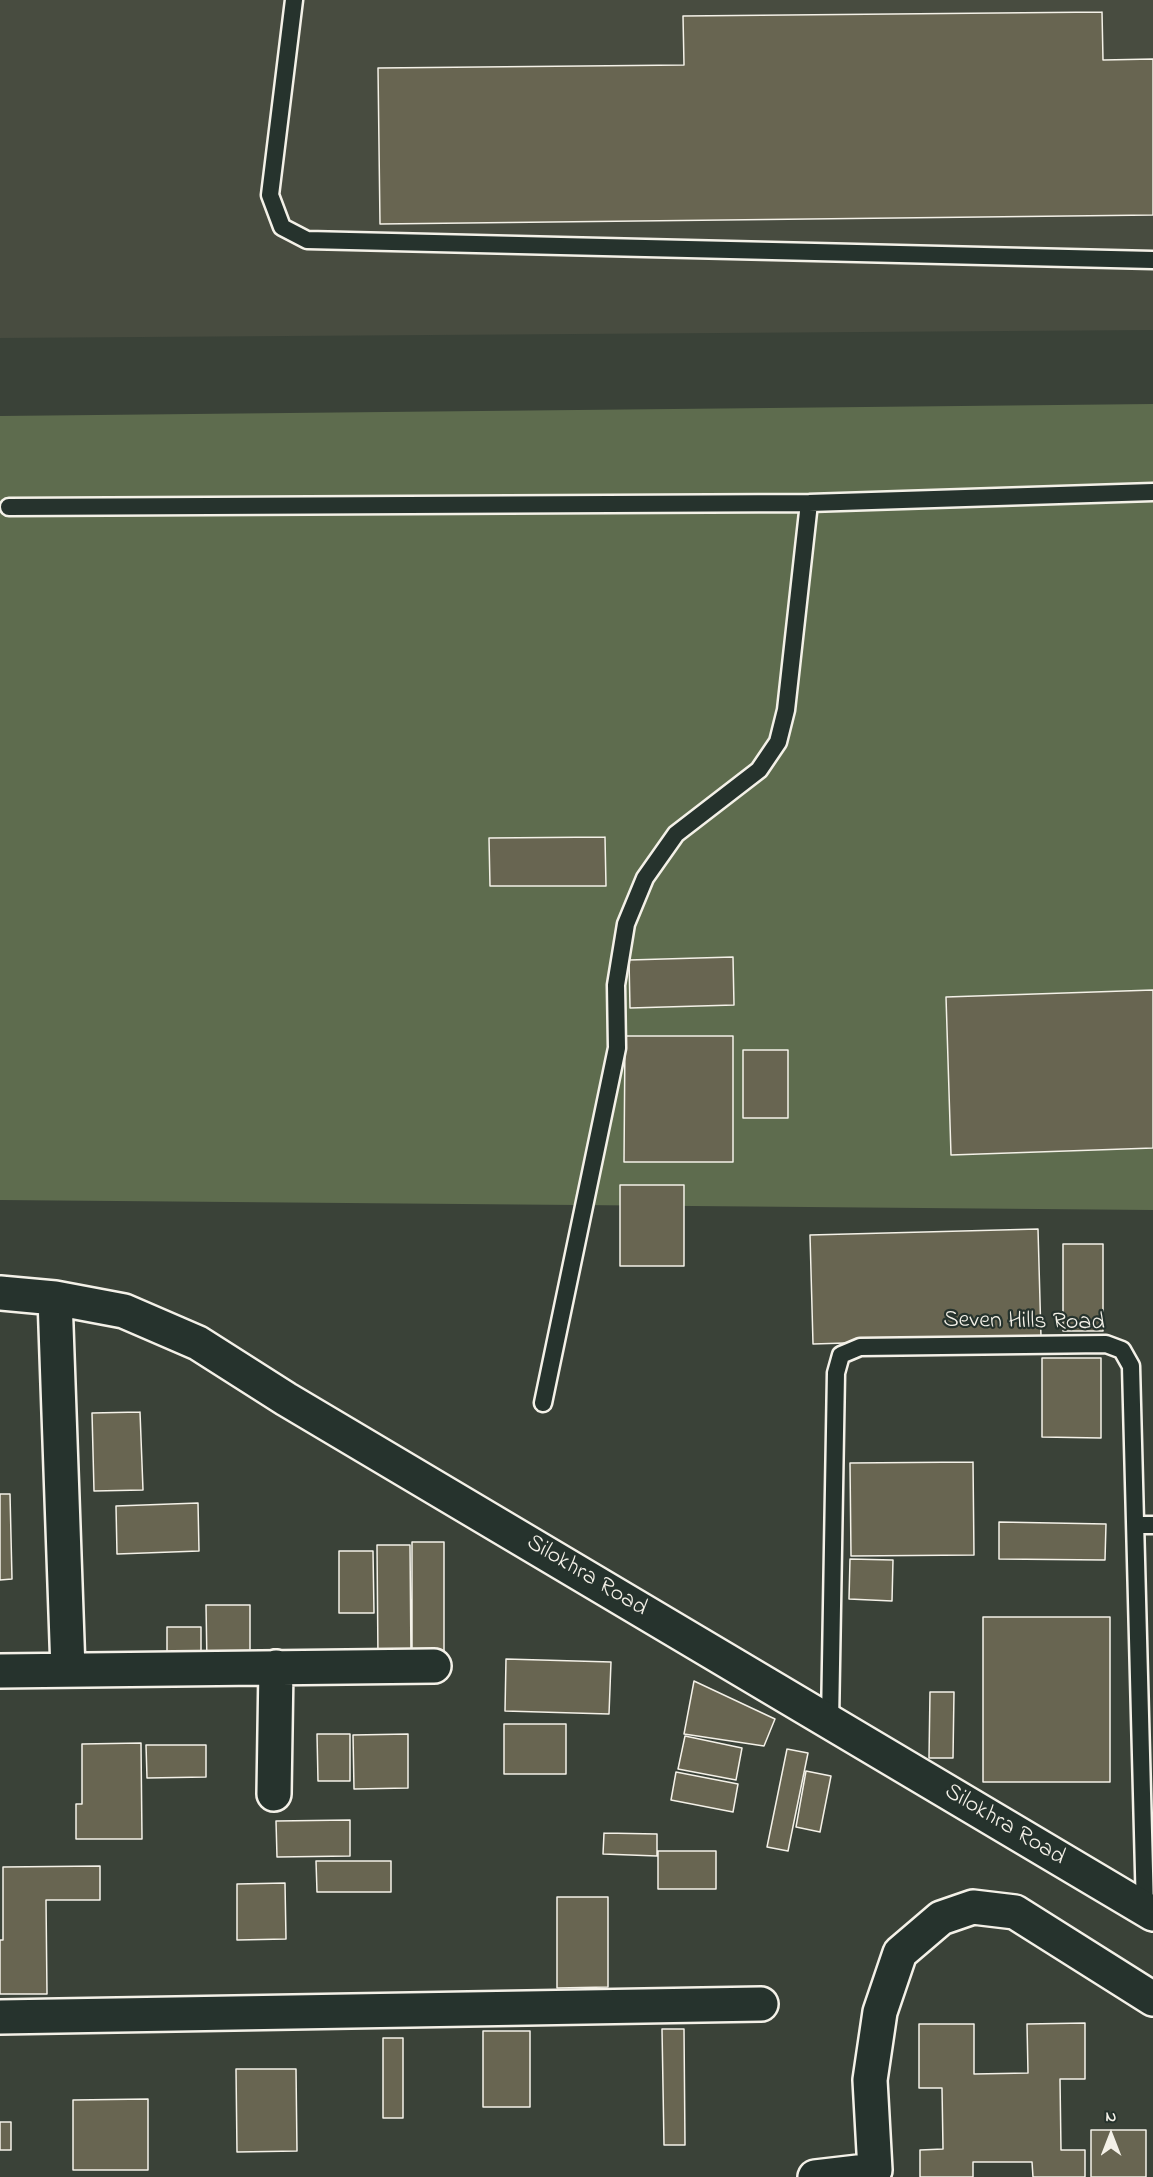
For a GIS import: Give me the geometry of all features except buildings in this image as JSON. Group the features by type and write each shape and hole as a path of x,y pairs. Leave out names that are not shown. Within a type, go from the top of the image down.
{"street":[{"name":"Silokhra Road","path":"0,1293 54,1298 124,1311 198,1343 286,1399 1149,1912"},
{"path":"54,1298 68,1670"},
{"path":"0,1671 434,1666"},
{"path":"274,1794 276,1667"},
{"path":"815,2177 878,2173 870,2080 880,2012 900,1953 941,1918 973,1907 1015,1912 1153,1999"},
{"path":"0,2017 761,2004"}],"lane":[{"path":"294,0 270,195 282,227 307,240 1153,260"},
{"path":"9,507 809,503 1153,492"},
{"path":"543,1403 617,1048 616,985 626,924 645,878 676,834 759,770 778,742 786,710 809,503"},
{"name":"Seven Hills Road","path":"830,1722 836,1372 841,1355 860,1347 1106,1344 1122,1350 1131,1366 1145,1525 1149,1912"}],"shaded area":[{"path":"0,0 1153,0 1153,330 0,338"}],"green space":[{"path":"1153,404 1153,1210 0,1200 0,416"}]}
